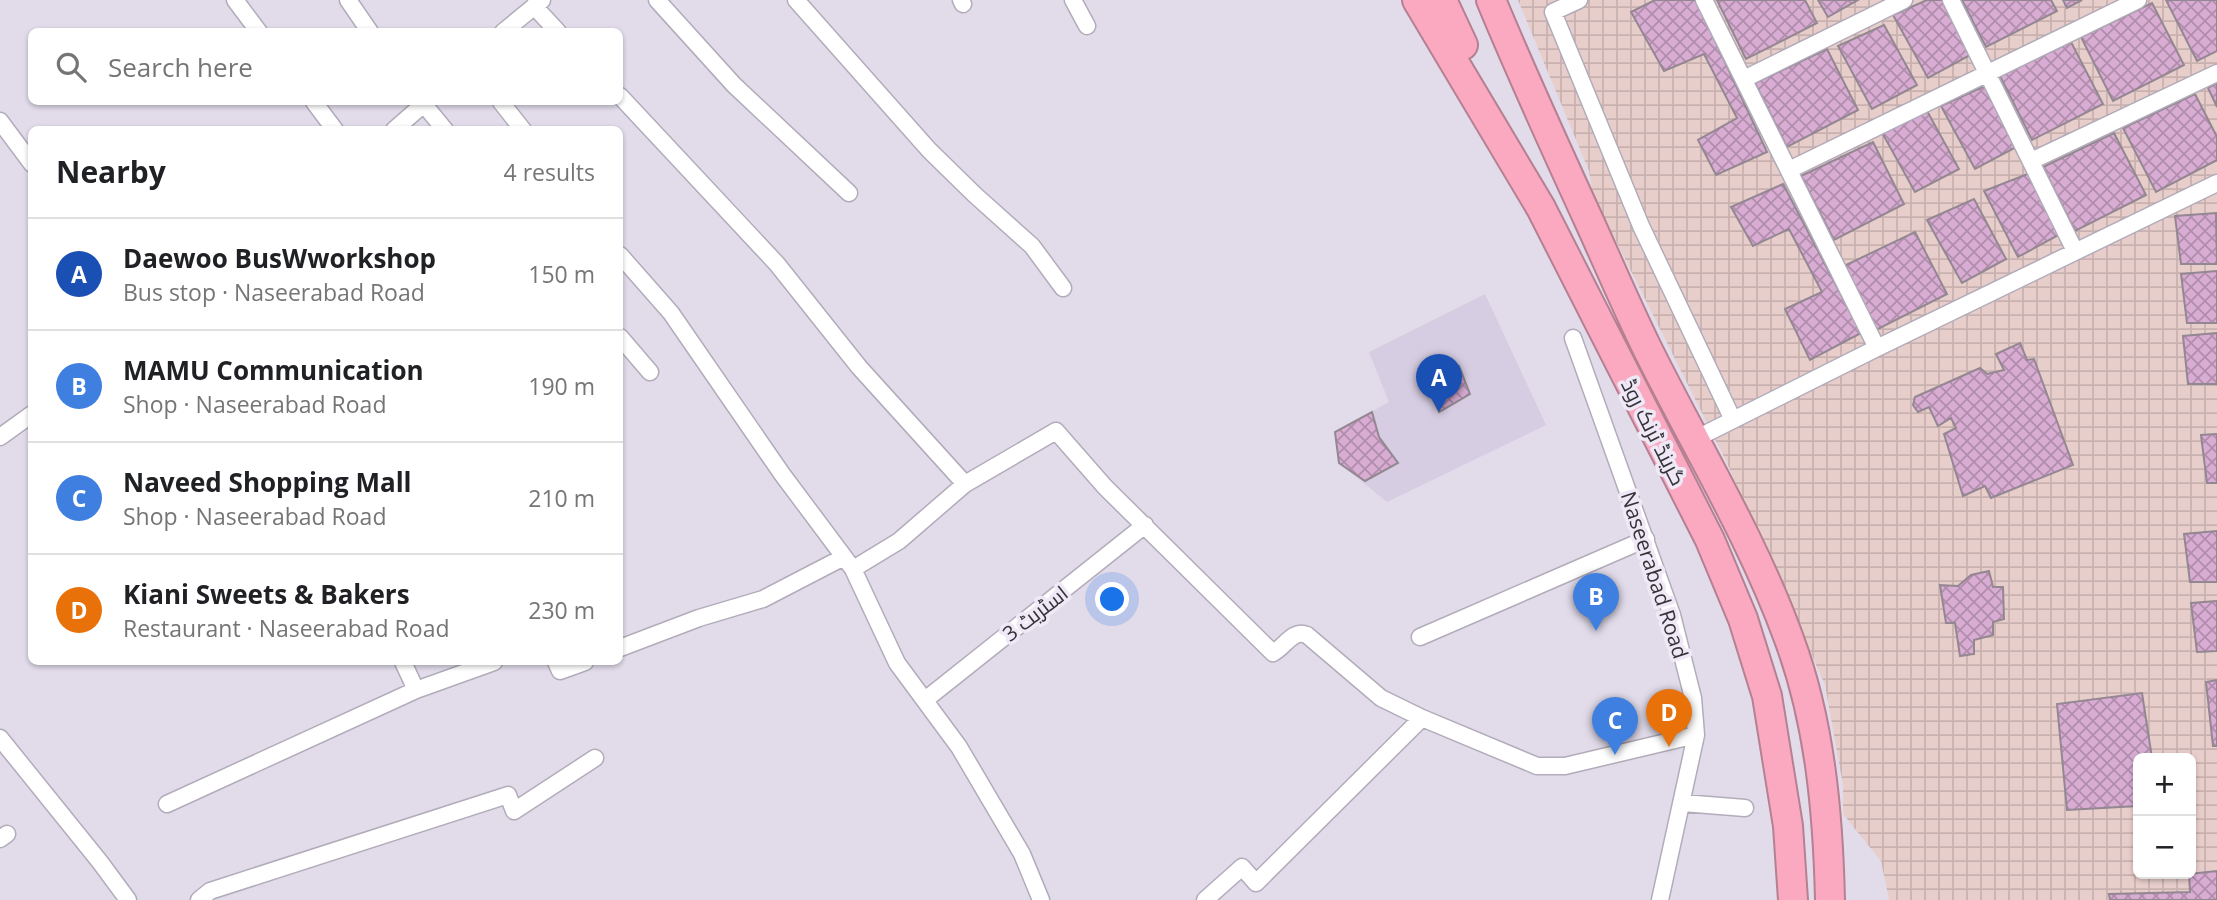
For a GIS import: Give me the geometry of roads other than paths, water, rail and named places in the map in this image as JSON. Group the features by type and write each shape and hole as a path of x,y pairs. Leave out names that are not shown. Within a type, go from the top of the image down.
{"highway":[{"name":"گرینڈ ٹرنک روڈ","path":"1418,0 1541,208 1710,540 1743,619 1767,696 1788,826 1793,900"},
{"path":"1442,0 1541,208"},
{"path":"1471,0 1490,36 1521,73"},
{"name":"گرینڈ ٹرنک روڈ","path":"1491,0 1521,73 1647,348 1771,591 1803,686 1823,790 1829,847 1830,900"}],"street":[{"path":"235,0 256,28"},
{"path":"348,0 367,28"},
{"path":"657,0 734,85 849,193"},
{"path":"796,0 929,150 1032,246 1063,288"},
{"path":"1073,0 1087,26"},
{"path":"1579,0 1553,12 1641,226 1733,420"},
{"path":"1704,0 1877,348"},
{"path":"1744,79 1904,0"},
{"path":"1951,0 2075,251"},
{"path":"1789,170 2138,0"},
{"path":"508,28 538,3 555,28"},
{"path":"2031,161 2217,73"},
{"path":"623,99 777,264 859,367 965,484"},
{"path":"316,105 332,126"},
{"path":"398,126 421,105"},
{"path":"426,105 442,126"},
{"path":"503,105 520,126"},
{"path":"0,121 28,159"},
{"path":"1695,439 2217,183"},
{"path":"623,258 671,313 782,474 848,563 897,663 959,747 1021,853 1041,900"},
{"name":"Naseerabad Road","path":"1573,338 1672,615 1693,698 1696,735 1660,900"},
{"path":"623,340 650,372"},
{"path":"0,437 28,417"},
{"path":"623,647 699,618 763,599 899,541 965,484 1056,430 1105,487 1273,653 1293,635 1301,632 1381,698 1537,766 1565,766 1696,735"},
{"name":"اسٹریٹ 3","path":"925,701 1145,526"},
{"path":"1420,637 1646,539"},
{"path":"404,665 416,690"},
{"path":"167,804 416,690 486,665"},
{"path":"557,665 560,671 577,665"},
{"path":"1205,900 1242,867 1256,883 1422,718"},
{"path":"0,738 128,900"},
{"path":"200,900 210,891 508,795 514,811 595,758"},
{"path":"1683,803 1745,808"}],"place":[{"name":"Daewoo BusWworkshop","path":"1439,412"},
{"name":"MAMU Communication","path":"1596,631"},
{"name":"Kiani Sweets & Bakers","path":"1669,747"},
{"name":"Naveed Shopping Mall","path":"1615,755"}]}
